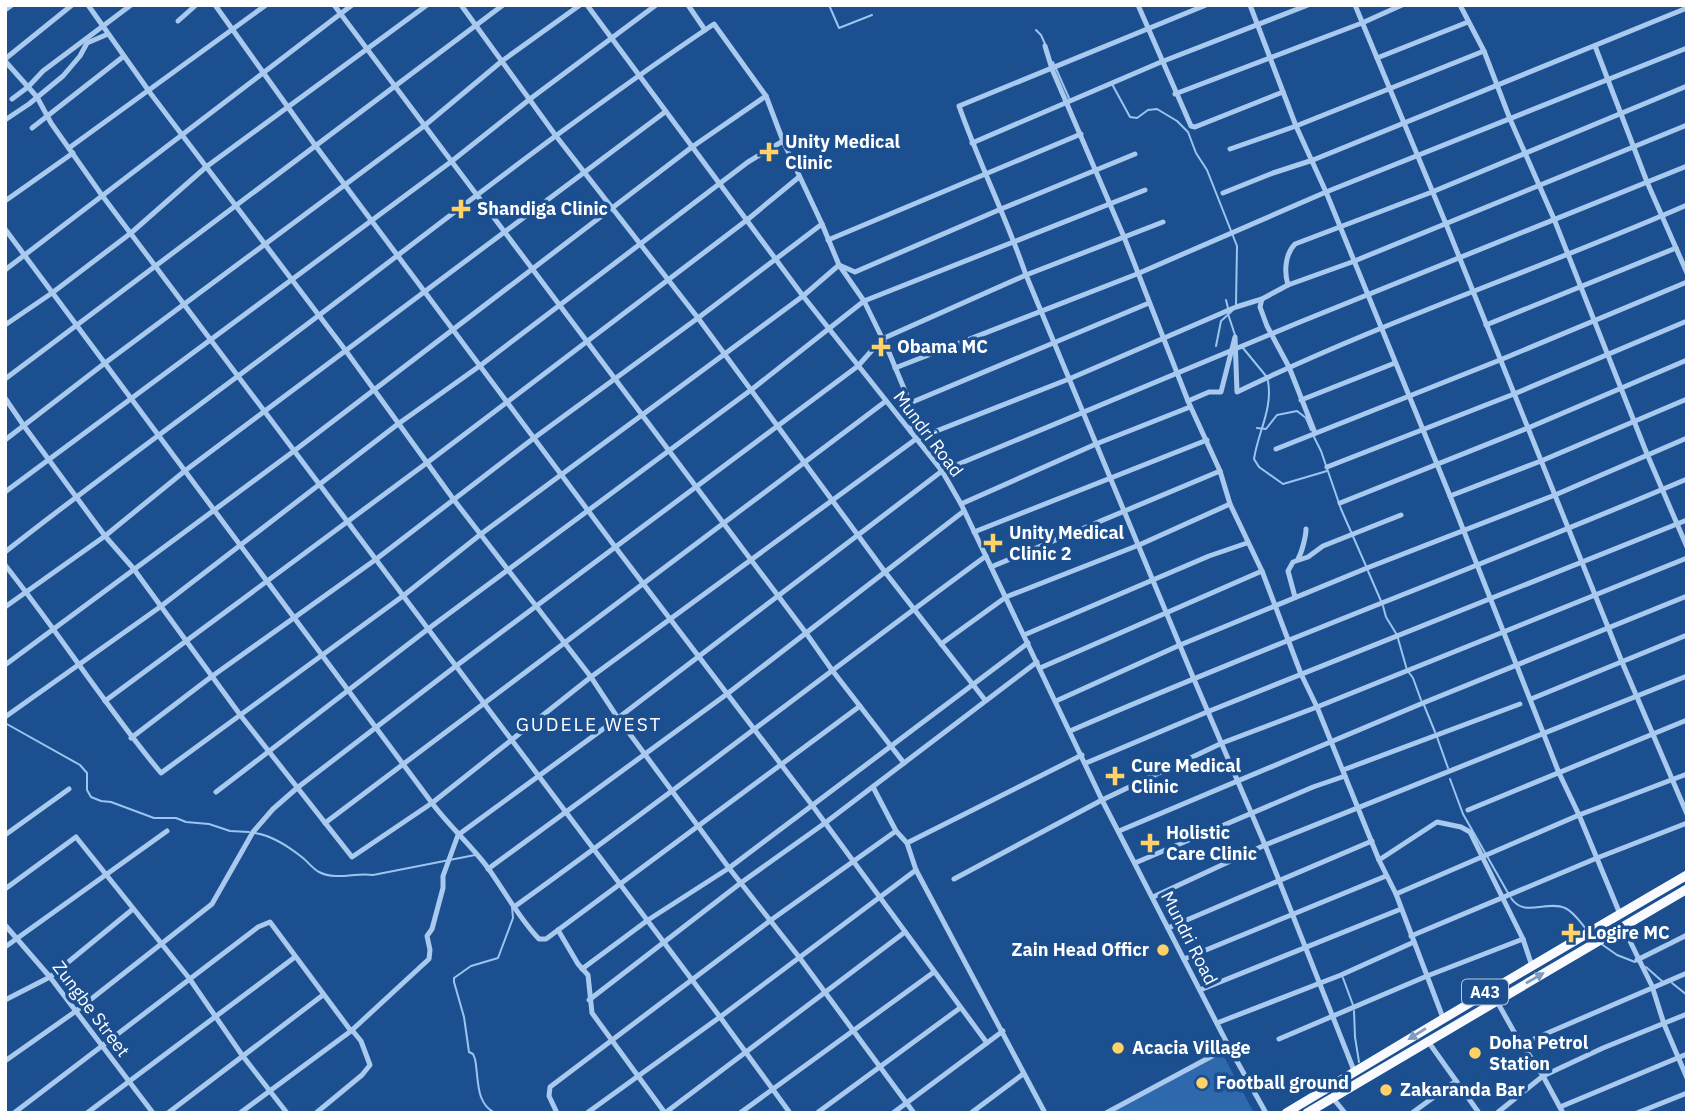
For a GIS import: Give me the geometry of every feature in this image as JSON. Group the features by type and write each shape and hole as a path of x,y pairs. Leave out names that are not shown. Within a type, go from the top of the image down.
{"highway":[{"name":"A43","path":"1286,1113 1490,989 1687,875"},
{"name":"A43","path":"1307,1113 1687,889"}],"street":[{"path":"5,10 12,5"},
{"path":"72,5 5,60 37,97 47,117 101,194 648,920 790,1113"},
{"path":"88,5 181,135 346,351 454,500 591,677 618,718 729,868 799,957 914,1113"},
{"path":"12,99 43,71 131,5"},
{"path":"178,21 196,5"},
{"path":"215,5 263,74 670,620 812,805 987,1043"},
{"path":"5,201 266,5"},
{"path":"334,5 697,486 832,670 904,762"},
{"path":"5,270 101,194 352,5"},
{"path":"5,325 131,233 206,167 427,5"},
{"path":"461,5 556,136 641,243 885,572 985,700"},
{"path":"5,379 503,5"},
{"path":"5,440 424,126 502,61 580,5"},
{"name":"Mundri Road","path":"587,5 803,296 942,471 961,504 1102,800 1229,1047 1266,1113"},
{"path":"5,492 452,161 656,5"},
{"path":"688,5 705,30"},
{"path":"1138,5 1188,122 1195,127 1283,92"},
{"path":"1206,5 959,106 1054,343 1307,947 1355,1073"},
{"path":"1250,5 1352,262 1450,496 1559,773 1620,914"},
{"path":"972,143 1161,62 1308,5"},
{"path":"1355,5 1622,662 1687,814"},
{"path":"1175,94 1362,23 1402,5"},
{"path":"1460,5 1484,51 1510,119 1555,219 1647,454 1687,547"},
{"path":"1223,193 1313,160 1685,9 1687,17"},
{"path":"1377,58 1468,22"},
{"path":"5,552 76,495 238,377 556,136 714,24 766,96 783,141 839,265 864,301 911,403 911,432"},
{"path":"5,120 63,76 87,43 108,34"},
{"path":"1045,46 1189,404 1220,471 1230,504 1262,571 1301,674 1379,860 1396,894 1443,1018"},
{"path":"1595,46 1647,182 1687,274"},
{"path":"895,368 1137,274 1326,192 1417,158 1687,48"},
{"path":"1230,149 1297,126 1484,51"},
{"path":"32,128 124,56"},
{"path":"1288,285 1285,275 1291,247 1295,244 1432,192 1687,86"},
{"path":"5,664 214,510 692,147 766,96"},
{"path":"5,607 105,536 186,470 665,112"},
{"path":"5,398 211,677 352,857 432,803 591,677 916,439 1069,379 1162,337 1262,299 1288,285 1352,262 1687,125"},
{"path":"828,240 1081,134"},
{"path":"5,717 160,607 398,424 481,365 748,162 783,141"},
{"path":"839,265 855,272 1135,154"},
{"path":"240,1113 351,1031 429,959 427,936 432,929 447,861 458,835 618,718 942,471 1271,334 1687,166"},
{"path":"106,701 508,402 800,177"},
{"path":"216,792 428,629 751,390 864,301 1144,190"},
{"path":"961,504 1189,404 1209,391 1221,392 1235,337 1237,392 1381,328 1687,205"},
{"path":"5,1061 76,1011 212,904 253,832 273,809 297,788 858,366 882,339 1026,275 1163,222"},
{"path":"131,738 211,677 375,560 822,224"},
{"path":"5,229 432,803 488,869 539,939 546,939 860,706"},
{"path":"1486,325 1676,248"},
{"path":"5,565 54,628 131,738 161,774 403,596 562,473 725,355 839,265"},
{"path":"1276,449 1687,282"},
{"path":"1262,299 1261,312 1289,367 1315,433"},
{"path":"911,403 1149,303"},
{"path":"1327,467 1514,394 1687,321"},
{"path":"1340,503 1528,428 1687,360"},
{"path":"1301,400 1395,363"},
{"path":"1450,496 1687,399"},
{"path":"325,823 886,401"},
{"path":"1056,701 1295,597 1555,495 1687,438"},
{"path":"974,532 1206,440"},
{"path":"991,567 1220,471"},
{"path":"1070,731 1193,677 1382,604 1687,479"},
{"path":"941,643 1006,597 1139,545 1230,504"},
{"path":"488,869 727,694 964,511"},
{"path":"1295,597 1289,565 1308,557 1323,546 1401,515"},
{"path":"1086,764 1207,712 1687,520"},
{"path":"1298,559 1306,529"},
{"path":"1024,635 1247,543"},
{"path":"514,907 594,851 986,556"},
{"path":"954,879 1102,800 1222,743 1687,558"},
{"path":"589,1000 985,700 1038,665 1262,571"},
{"path":"1119,831 1516,664 1687,596"},
{"path":"1531,699 1687,635"},
{"path":"582,969 648,920 729,868 1028,643"},
{"path":"1153,897 1265,845 1687,676"},
{"path":"1135,863 1344,773 1520,704"},
{"path":"1468,810 1687,720"},
{"path":"906,843 1082,755"},
{"path":"1396,894 1579,815 1687,774"},
{"path":"873,786 896,831 906,843 916,870 1045,1113"},
{"path":"5,835 69,789"},
{"path":"1379,860 1437,822 1461,827 1470,832 1523,939 1532,966"},
{"path":"1217,1023 1320,983 1501,898 1687,823"},
{"path":"5,947 167,831"},
{"path":"557,1113 549,1096 550,1087 771,920 896,831"},
{"path":"5,889 76,837 189,978 242,1055 287,1113"},
{"path":"1168,929 1372,841"},
{"path":"587,1113 916,870"},
{"path":"1184,960 1386,876"},
{"path":"5,1000 50,977 133,909"},
{"path":"1200,990 1401,909"},
{"path":"14,1113 189,978 258,927 270,922 323,995 361,1041 370,1065 362,1075 316,1113"},
{"name":"Zungbe Street","path":"5,925 50,977 153,1113"},
{"path":"1623,927 1652,986 1664,1024 1687,1078"},
{"path":"558,930 590,979 589,1000 592,1013 665,1113 905,932"},
{"path":"1637,960 1687,935"},
{"path":"1279,1039 1427,976 1523,939"},
{"path":"87,1113 295,957"},
{"path":"740,1113 934,972"},
{"path":"1522,1044 1687,973"},
{"path":"1490,989 1544,1076 1561,1110 1687,1054"},
{"path":"168,1113 323,995"},
{"path":"817,1113 960,1007"},
{"path":"1497,1113 1544,1076 1603,1048 1687,1014"},
{"path":"893,1113 1003,1031"},
{"path":"1427,1040 1479,1113"},
{"path":"1106,1113 1229,1047"},
{"path":"971,1113 1023,1074"},
{"path":"1412,1113 1456,1081"},
{"path":"1637,1113 1687,1093"},
{"path":"1332,1097 1345,1113"}],"shaded area":[{"name":"Football ground","path":"1222,1053 1254,1113 1110,1113"}],"waterway":[{"path":"829,5 839,28 872,15"},
{"path":"1036,30 1045,44"},
{"path":"1053,62 1069,98"},
{"path":"1112,84 1130,117 1137,118 1148,110 1157,109 1177,121 1188,132 1196,153 1207,170 1237,246 1236,304"},
{"path":"1226,300 1228,308"},
{"path":"1216,346 1221,321 1232,311"},
{"path":"1228,314 1235,335"},
{"path":"1243,348 1266,376"},
{"path":"1268,381 1267,411 1254,459 1259,467 1283,484 1327,471"},
{"path":"1257,428 1266,429 1277,415 1297,411 1306,418 1311,430"},
{"path":"1313,435 1366,566"},
{"path":"1368,571 1381,601"},
{"path":"1383,606 1397,635 1407,670 1421,700"},
{"path":"1424,705 1435,732"},
{"path":"5,723 80,765 87,773 87,790 91,797 154,818 176,818 230,831 249,832"},
{"path":"1437,737 1448,768"},
{"path":"1450,779 1463,814 1508,893"},
{"path":"255,833 280,842 317,871 332,876 373,875 475,855"},
{"path":"1511,898 1522,907 1565,908 1586,929"},
{"path":"495,1113 481,1097 475,1059 469,1052 454,978 471,966 498,958 513,918 512,907"},
{"path":"1600,943 1617,955 1635,962"},
{"path":"1646,967 1663,982"},
{"path":"1343,978 1353,1005"},
{"path":"1672,983 1687,995"},
{"path":"1354,1011 1359,1062"}],"place":[{"name":"Unity Medical Clinic","path":"769,152"},
{"name":"Shandiga Clinic","path":"461,209"},
{"name":"Obama MC","path":"881,347"},
{"name":"Unity Medical Clinic 2","path":"993,543"},
{"name":"Cure Medical Clinic","path":"1115,776"},
{"name":"Holistic Care Clinic","path":"1150,843"},
{"name":"Logire MC","path":"1571,933"},
{"name":"Zain Head Officr","path":"1163,950"},
{"name":"Acacia Village","path":"1118,1048"},
{"name":"Doha Petrol Station","path":"1475,1053"},
{"name":"Football ground","path":"1202,1083"},
{"name":"Zakaranda Bar","path":"1386,1090"}],"district":[{"name":"GUDELE WEST","path":"589,724"}]}
